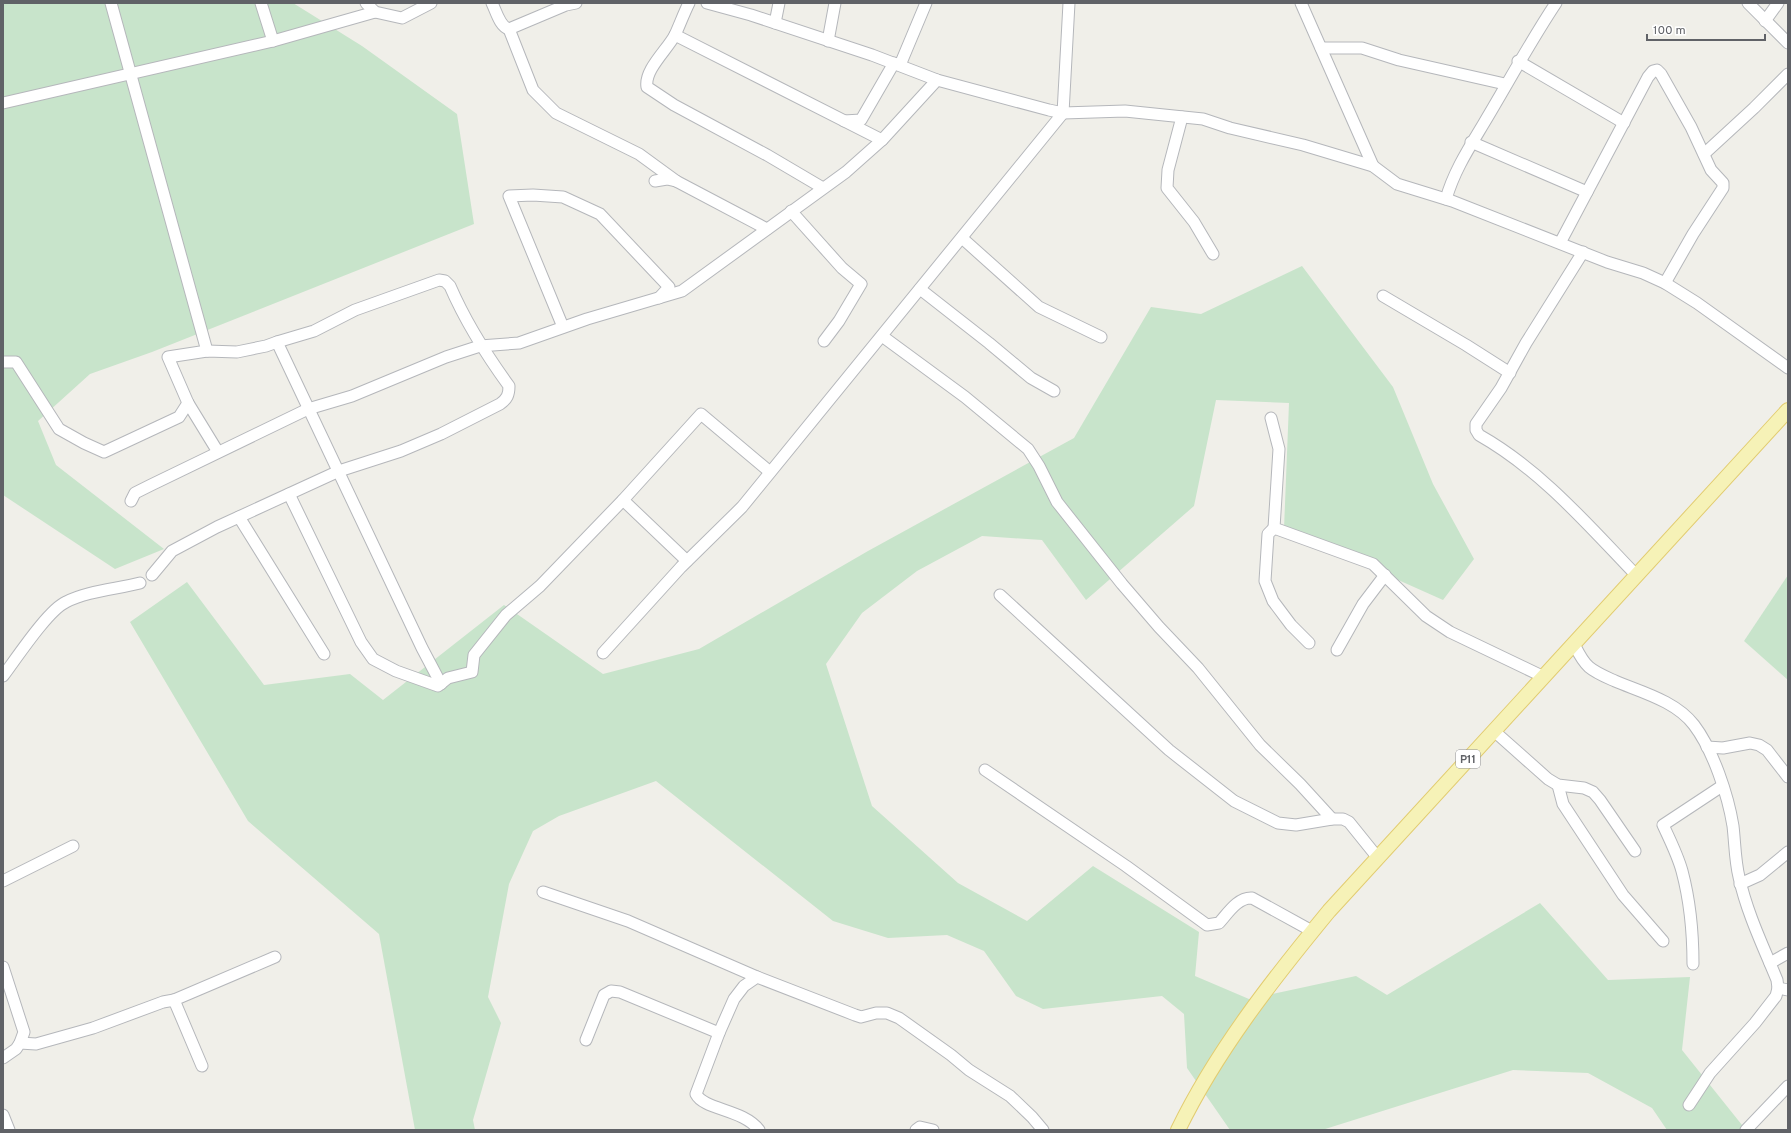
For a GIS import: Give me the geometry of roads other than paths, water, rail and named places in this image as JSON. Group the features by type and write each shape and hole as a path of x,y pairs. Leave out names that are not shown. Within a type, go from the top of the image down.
{"main road":[{"name":"P11","path":"1178,1130 1219,1058 1263,993 1312,931 1788,410"}],"street":[{"path":"111,3 207,351"},
{"path":"261,3 272,41"},
{"path":"366,3 375,12"},
{"path":"3,103 272,41 375,12 402,18 431,3"},
{"path":"492,3 502,25 509,29 533,90 556,112 639,154 676,181 767,229"},
{"path":"509,29 566,5 576,3"},
{"path":"689,3 675,35 649,74 646,82 647,87 674,105 767,155 823,188"},
{"path":"707,3 775,23 897,64 937,80 1063,113 1126,111 1203,119 1230,128 1309,147 1373,166 1392,182 1446,199 1583,252 1643,273 1665,283 1788,368"},
{"path":"743,3 751,15"},
{"path":"775,23 779,3"},
{"path":"828,41 835,3"},
{"path":"844,121 861,120 897,64 926,3"},
{"path":"603,653 687,561 742,507 1063,113 1069,3"},
{"path":"1301,3 1373,166"},
{"path":"1446,199 1451,182 1471,142 1518,61 1556,3"},
{"path":"1748,3 1788,43"},
{"path":"1765,20 1778,3"},
{"path":"675,35 882,140"},
{"path":"1321,48 1362,48 1399,60 1506,84"},
{"path":"1518,61 1624,123"},
{"path":"1560,243 1648,77 1653,71 1657,70 1661,74 1691,128 1711,170 1723,184 1723,188 1693,234 1665,283"},
{"path":"1704,154 1788,74"},
{"path":"131,501 135,493 308,409 352,396 446,357 480,346 519,343 563,327 682,291 846,172 882,140 937,80"},
{"path":"1182,117 1168,170 1167,188 1194,222 1213,254"},
{"path":"1471,142 1587,192"},
{"path":"655,181 667,179 676,181"},
{"path":"563,327 509,196 533,195 563,198 600,214 669,287 659,299"},
{"path":"791,211 842,268 861,284 839,321 824,341"},
{"path":"962,238 1039,307 1101,337"},
{"path":"1583,252 1526,343 1510,372 1476,424 1476,430 1479,435 1517,458 1570,506 1636,575"},
{"path":"152,575 172,551 239,517 339,471 401,450 441,434 500,404 506,399 509,393 509,386 480,346 450,286 446,281 439,280 355,310 314,331 266,346 237,352 207,351 168,357 188,403 218,452"},
{"path":"920,289 1031,378 1054,391"},
{"path":"1383,296 1510,372"},
{"path":"882,336 965,397 1028,449 1039,466 1057,502 1122,584 1159,627 1198,668 1260,745 1300,784 1332,819"},
{"path":"277,342 422,648 441,684"},
{"path":"3,362 16,362 59,429 104,452 179,417 188,403"},
{"path":"289,494 361,642 374,659 396,671 438,686 448,678 472,672 474,655 506,615 540,586 623,500 701,414 770,472"},
{"path":"1271,418 1279,449 1274,528 1268,534 1265,581 1273,601 1291,625 1310,642"},
{"path":"623,500 687,561"},
{"path":"239,517 324,654"},
{"path":"1274,528 1373,564 1426,616 1450,632 1544,677"},
{"path":"1337,650 1363,604 1385,575"},
{"path":"3,676 52,613 65,602 140,583"},
{"path":"1000,595 1169,750 1234,801 1278,823 1296,825 1332,819 1343,819 1349,822 1378,858"},
{"path":"1574,644 1582,659 1589,667 1604,676 1666,702 1694,724 1707,747 1727,797 1733,826 1740,884 1752,923 1777,980 1783,989 1710,1072 1689,1105"},
{"path":"1494,731 1548,779 1558,785 1584,788 1593,792 1635,850"},
{"path":"1707,747 1723,748 1750,743 1759,745 1767,750 1788,777"},
{"path":"985,770 1126,866 1206,925 1218,923 1237,903 1245,898 1252,898 1312,931"},
{"path":"1558,785 1563,804 1623,895 1663,941"},
{"path":"1693,964 1692,936 1688,901 1682,870 1663,825 1722,786"},
{"path":"3,881 73,846"},
{"path":"1740,884 1760,875 1788,852"},
{"path":"543,892 628,921 757,977 861,1017 876,1013 886,1013 899,1018 951,1055 969,1070 1010,1096 1043,1130"},
{"path":"1770,963 1788,953"},
{"path":"20,1043 36,1044 86,1030 163,1002 174,1000 275,957"},
{"path":"3,967 24,1032 16,1049 3,1058"},
{"path":"757,977 744,986 734,999 696,1094 698,1099 748,1120 759,1130"},
{"path":"586,1040 604,995 611,991 620,992 636,998 719,1034"},
{"path":"174,1000 202,1066"},
{"path":"1746,1130 1788,1086"},
{"path":"3,1115 9,1130"},
{"path":"916,1130 920,1127 933,1130"}]}
